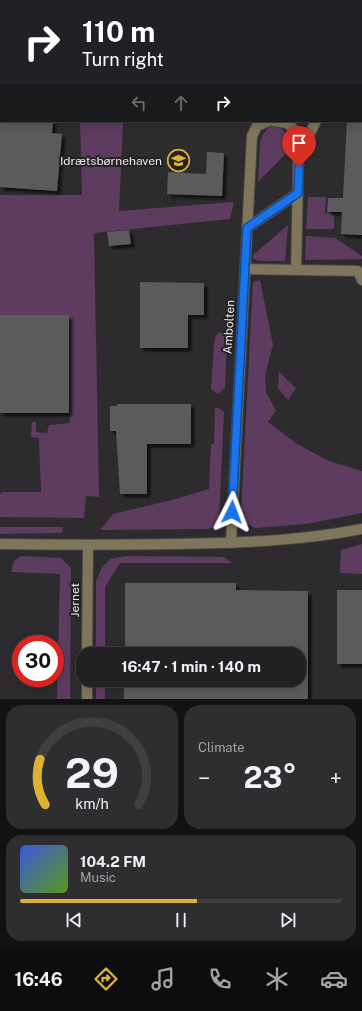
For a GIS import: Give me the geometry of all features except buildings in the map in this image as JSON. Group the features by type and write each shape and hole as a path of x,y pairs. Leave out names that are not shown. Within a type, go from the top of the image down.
{"street":[{"name":"Ambolten","path":"231,543 252,136 257,126 267,122"},
{"path":"280,122 287,123 299,134 300,155 296,270"},
{"path":"300,155 316,122"},
{"path":"247,228 298,193"},
{"path":"245,269 358,271 362,280"},
{"path":"0,544 88,546 231,543 298,538 362,529"},
{"name":"Jernet","path":"88,546 88,647"},
{"path":"87,687 87,699"}],"shaded area":[{"path":"80,122 123,122 119,211 234,202 230,219 94,233 99,497 86,496 84,518 0,517 0,494 2,492 41,492 39,438 31,437 32,422 36,422 36,432 47,433 49,425 70,423 69,316 0,315 0,195 82,195"},
{"path":"270,125 278,126 288,135 292,147 258,182 260,143 262,136"},
{"path":"308,197 326,197 325,213 334,214 334,229 306,229"},
{"path":"288,225 285,261 263,261 253,259 253,255"},
{"path":"306,236 335,238 362,256 362,259 305,260"},
{"path":"260,280 273,345 265,375 266,392 276,411 268,422 297,444 329,461 362,471 362,513 306,524 255,528 245,522 241,511 253,282"},
{"path":"221,332 227,335 225,388 218,394 211,389 214,344 216,335"},
{"path":"279,372 296,388 288,400 278,388"},
{"path":"215,408 219,408 224,412 219,519 212,528 100,530 113,514 172,500 209,489 211,444 214,444"},
{"path":"0,527 63,527 62,533 0,534"},
{"path":"362,544 362,574 340,573 341,550"},
{"path":"21,556 61,558 71,568 70,699 57,699 57,687 64,687 64,635 59,635 60,574 11,572 14,561"},
{"path":"126,556 224,557 232,563 120,563 105,587 105,647 96,647 96,581 102,567 111,559"},
{"path":"96,687 105,687 105,699 96,699"}],"place":[{"name":"Idrætsbørnehaven","path":"178,161"}],"route":[{"path":"232,512 247,228 298,193 299,167"}]}
